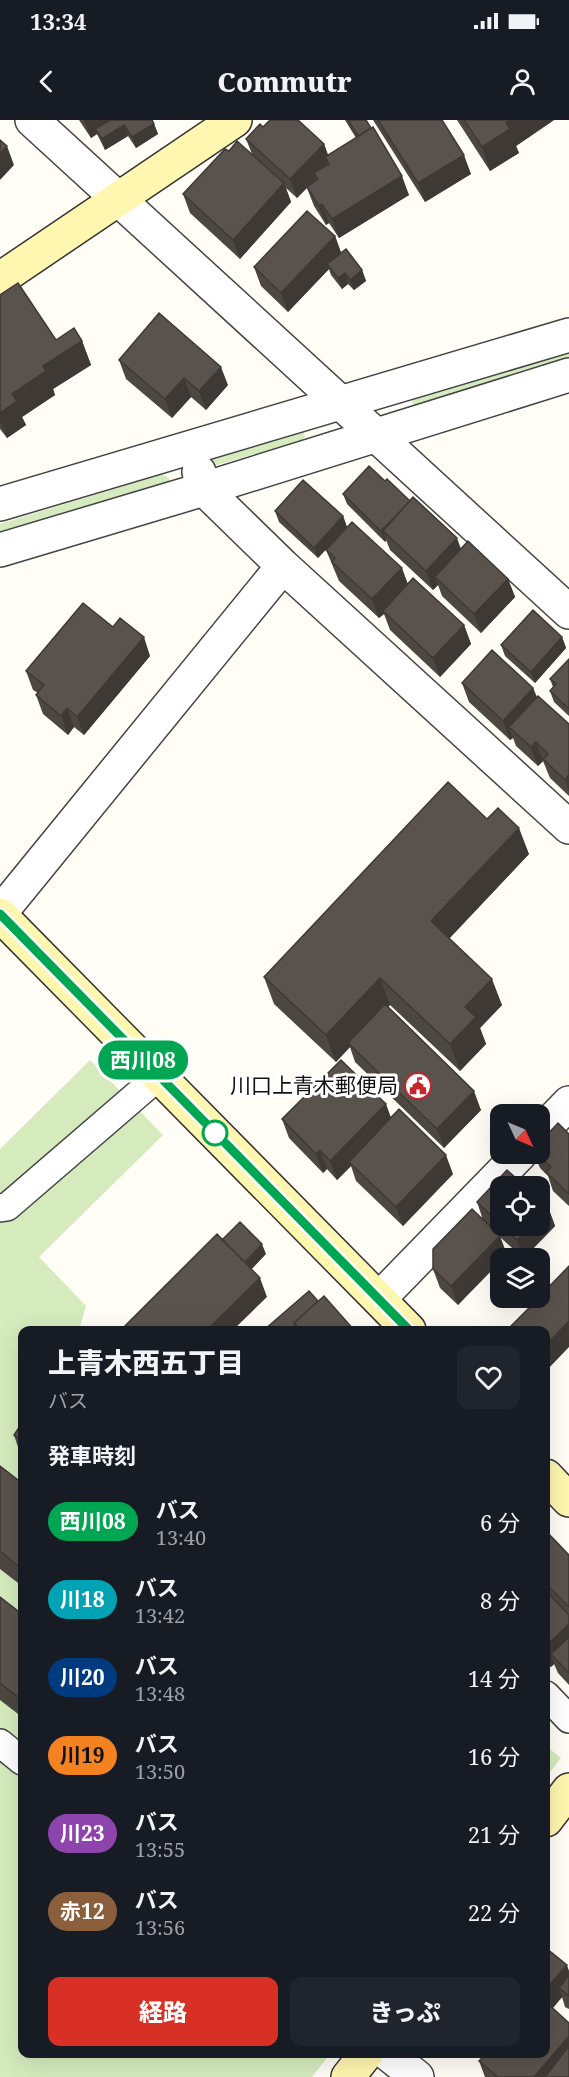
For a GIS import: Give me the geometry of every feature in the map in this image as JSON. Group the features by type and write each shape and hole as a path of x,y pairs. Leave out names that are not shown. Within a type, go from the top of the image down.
{"main road":[{"path":"0,279 235,120"},
{"path":"0,914 405,1326"},
{"path":"550,1480 569,1500"},
{"path":"550,1815 569,1790"},
{"path":"348,2077 363,2058"}],"street":[{"path":"32,120 569,612"},
{"path":"0,504 569,335"},
{"path":"0,550 569,375"},
{"path":"192,447 204,489 284,566 569,827"},
{"path":"0,914 284,566"},
{"path":"550,1123 569,1103"},
{"path":"379,1299 510,1164"},
{"path":"393,2058 417,2077"}],"lane":[{"path":"0,1208 7,1207 159,1076"},
{"path":"550,1699 569,1719"},
{"path":"0,1743 18,1758"}],"green space":[{"path":"569,350 569,363 415,407 412,401 418,396"},
{"path":"303,430 305,436 302,441 216,465 210,461 209,457"},
{"path":"162,474 169,478 170,483 0,536 0,524"},
{"path":"90,1060 163,1135 39,1257 86,1306 80,1326 18,1326 18,2058 327,2058 312,2077 0,2077 0,1149"},
{"path":"550,1749 561,1758 550,1772"}],"building":[{"path":"110,120 152,120 154,124 132,137 124,125 102,139 95,129"},
{"path":"270,120 298,120 324,144 290,179 246,139 260,124 263,127"},
{"path":"348,120 366,120 371,128 358,136"},
{"path":"378,120 442,120 464,155 418,183"},
{"path":"464,120 510,120 506,123 510,129 482,147"},
{"path":"373,127 402,176 332,219 322,204 319,206 307,187 318,179 314,173 329,164 325,157"},
{"path":"0,140 7,146 0,154"},
{"path":"237,141 284,183 233,240 183,194 225,149 229,151"},
{"path":"307,211 335,236 281,293 254,267"},
{"path":"346,249 362,270 350,280 345,273 338,278 327,264"},
{"path":"18,283 56,340 74,328 82,341 43,366 46,371 12,394 17,401 0,413 0,295"},
{"path":"159,313 221,367 199,391 184,378 165,399 119,360"},
{"path":"369,466 410,501 381,531 343,494"},
{"path":"303,480 343,516 314,548 275,511"},
{"path":"413,497 457,538 426,571 383,531"},
{"path":"352,522 402,568 372,599 332,562 335,558 326,550"},
{"path":"468,541 508,579 474,614 435,577"},
{"path":"413,578 464,625 433,658 383,611"},
{"path":"83,603 113,627 120,618 144,637 77,717 67,708 61,716 36,695 44,685 26,671"},
{"path":"533,610 562,637 531,672 501,645"},
{"path":"492,650 533,688 503,721 462,683"},
{"path":"569,659 569,709 550,691 556,684 550,679"},
{"path":"538,696 569,724 569,775 565,780 543,759 548,754 536,742 531,747 509,727"},
{"path":"448,782 487,819 498,808 519,828 431,921 492,979 465,1007 476,1017 450,1044 380,978 326,1035 264,977"},
{"name":"川口上青木郵便局","path":"385,1004 474,1091 437,1129 348,1043"},
{"path":"341,1060 386,1104 330,1161 320,1150 316,1154 282,1119"},
{"path":"399,1109 446,1155 396,1207 349,1162"},
{"path":"558,1123 569,1134 569,1194 546,1172 551,1167 548,1164 550,1164 550,1131"},
{"path":"507,1170 514,1176 501,1176"},
{"path":"490,1188 490,1214 477,1202"},
{"path":"472,1209 490,1226 490,1236 500,1236 451,1286 433,1269 433,1249"},
{"path":"240,1222 262,1244 245,1262 222,1240"},
{"path":"217,1234 260,1278 211,1326 125,1326"},
{"path":"569,1266 569,1321 550,1341 550,1326 511,1326 529,1308 550,1308 550,1286"},
{"path":"309,1291 318,1301 294,1323 295,1326 269,1326"},
{"path":"324,1296 350,1326 297,1326 294,1323"},
{"path":"0,1466 18,1480 18,1566 0,1551"},
{"path":"550,1535 569,1555 569,1607 550,1588"},
{"path":"550,1595 569,1615 569,1624 550,1642"},
{"path":"0,1597 18,1611 18,1697 0,1683"},
{"path":"569,1637 569,1673 551,1654"},
{"path":"550,1951 567,1965 550,1984"},
{"path":"569,1975 569,1996 559,1988"},
{"path":"550,2006 569,2023 569,2036 534,2077 498,2077 479,2061 482,2058 550,2058"},
{"path":"569,2046 569,2077 545,2077"}],"bus line":[{"name":"西川08","path":"0,914 405,1326"}],"place":[{"name":"川口上青木郵便局","path":"418,1086"}]}
